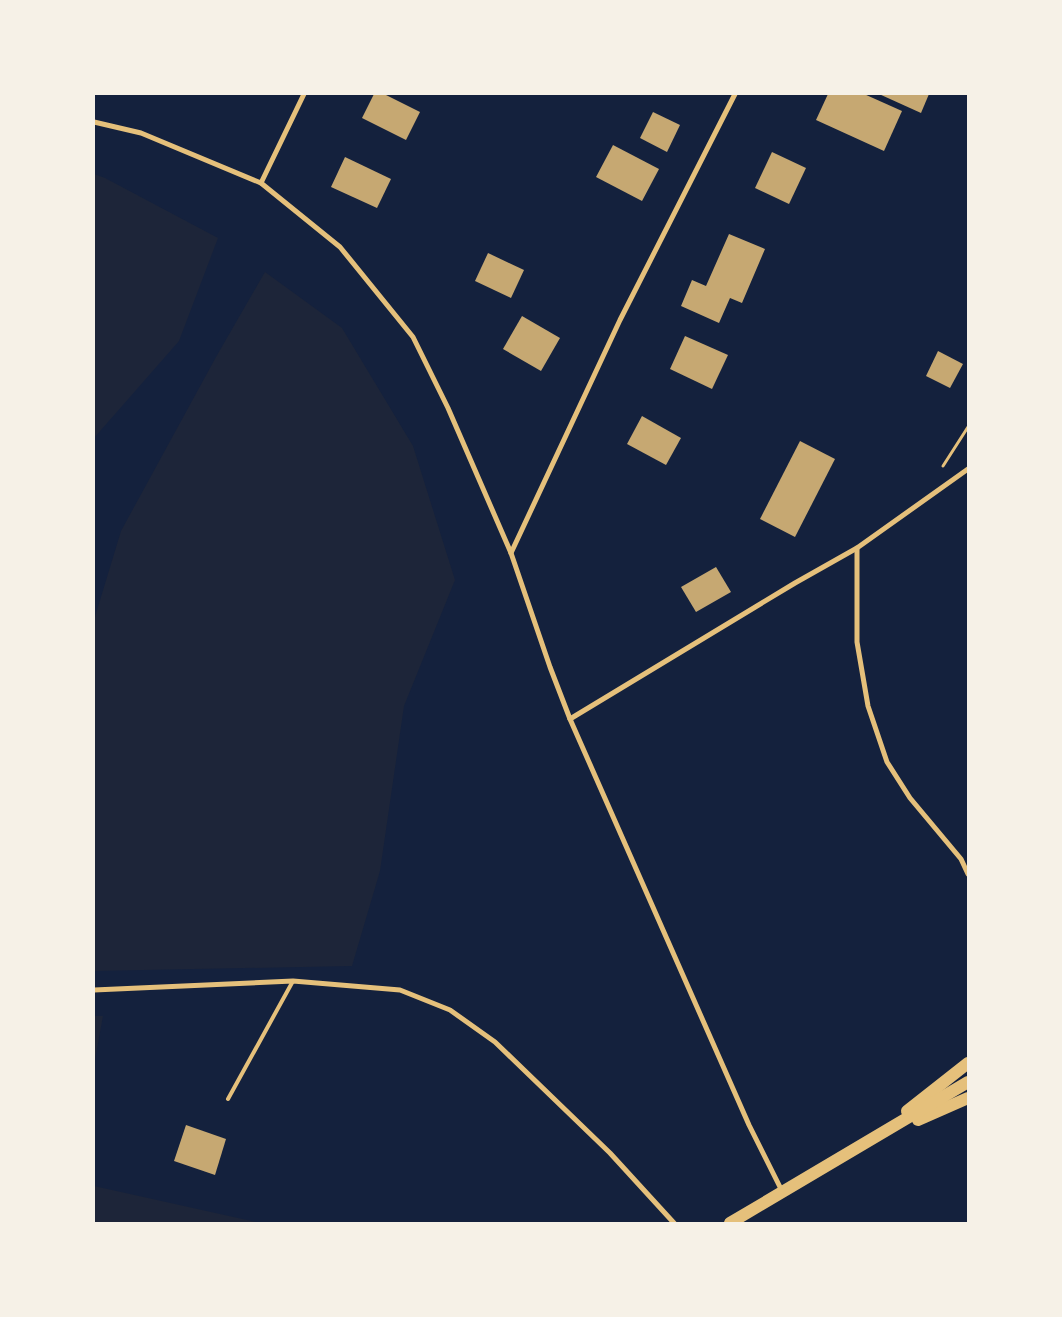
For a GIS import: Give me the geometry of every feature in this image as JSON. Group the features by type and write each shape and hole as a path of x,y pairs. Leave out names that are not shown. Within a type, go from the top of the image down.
{"main road":[{"path":"865,1143 968,1063"},
{"path":"730,1223 968,1082"},
{"path":"865,1143 968,1098"}],"street":[{"path":"261,183 304,94"},
{"path":"511,553 620,320 735,94"},
{"path":"94,122 142,133 261,183 340,247 413,337 448,408 511,553 570,719 749,1126 783,1193"},
{"path":"570,719 795,583 858,548 968,469"},
{"path":"858,548 857,642 868,706 887,762 910,798 961,859 968,874"},
{"path":"961,859 968,860"},
{"path":"94,990 293,981 400,990 450,1010 495,1042 610,1153 674,1223"}],"lane":[{"path":"228,1099 293,981"}],"shaded area":[{"path":"94,174 218,238 179,341 94,438"},
{"path":"265,272 342,328 413,446 455,580 404,706 380,871 352,966 94,971 94,620 121,531 216,357"},
{"path":"94,1016 103,1016 94,1065"},
{"path":"94,1186 261,1223 94,1223"}],"building":[{"path":"374,94 384,94 420,112 406,140 362,118"},
{"path":"828,94 864,94 902,111 884,151 816,120"},
{"path":"879,94 929,94 921,113"},
{"path":"653,112 680,125 667,152 640,138"},
{"path":"613,145 659,169 642,201 596,177"},
{"path":"772,152 806,168 789,204 755,188"},
{"path":"345,157 391,179 377,208 331,187"},
{"path":"729,234 765,249 742,303 730,298 719,323 681,306 692,280 706,286"},
{"path":"488,253 524,270 511,298 475,281"},
{"path":"522,316 560,338 541,371 503,349"},
{"path":"685,336 728,355 712,389 670,369"},
{"path":"938,351 963,364 950,388 926,376"},
{"path":"642,416 681,438 666,465 627,444"},
{"path":"800,441 835,459 795,537 760,519"},
{"path":"716,567 731,592 696,612 681,587"},
{"path":"186,1125 226,1139 215,1175 174,1161"}]}
